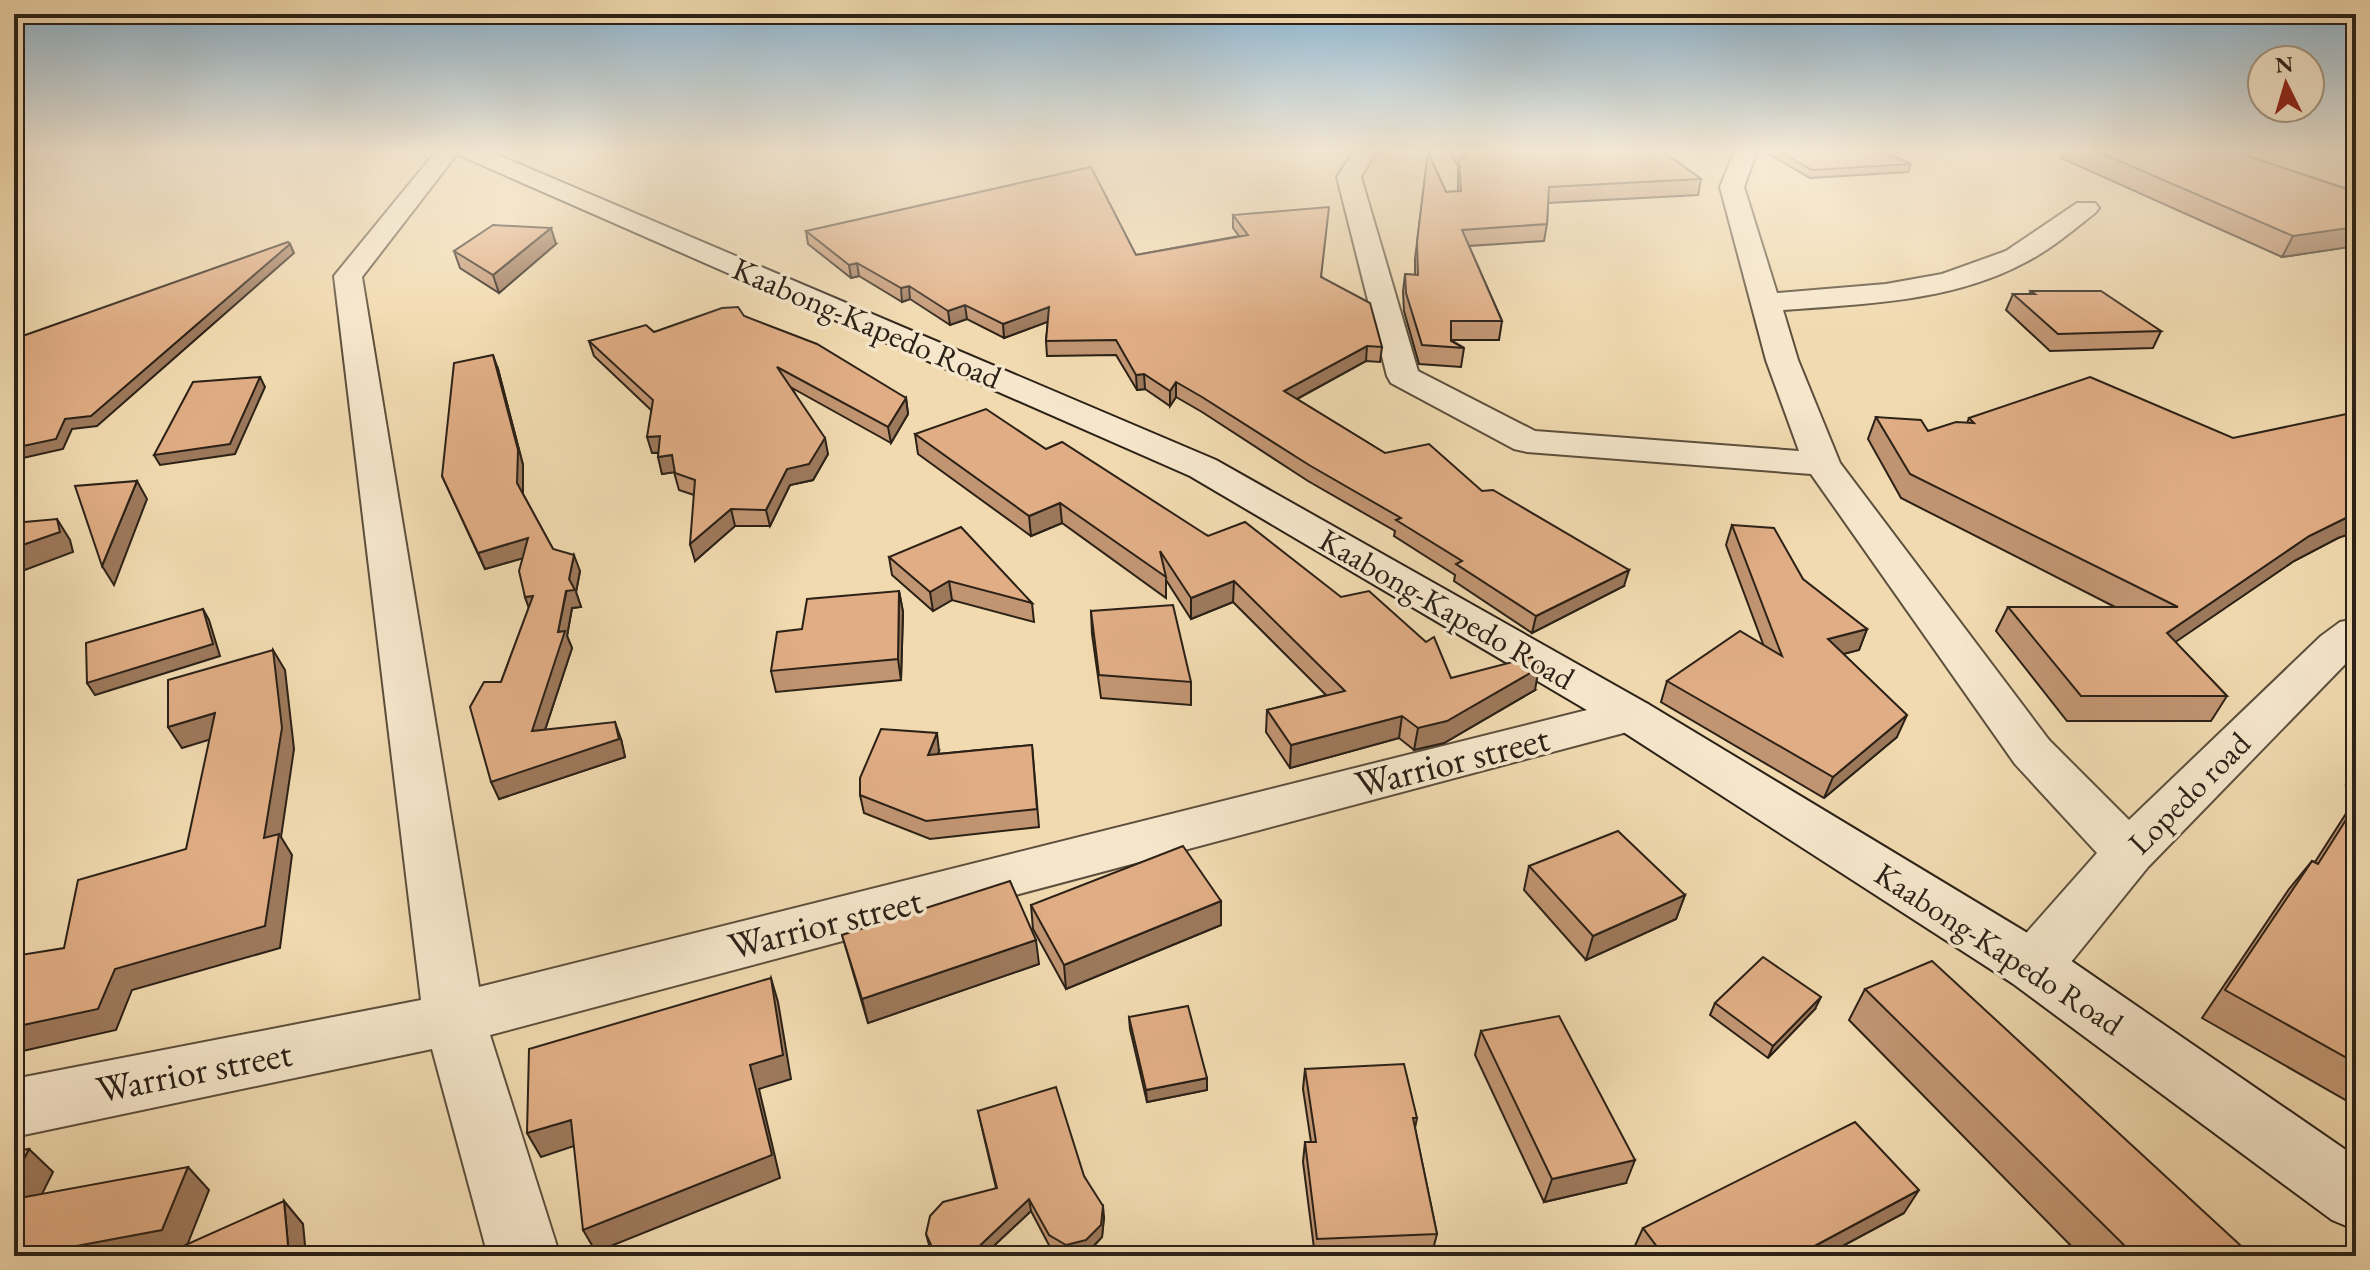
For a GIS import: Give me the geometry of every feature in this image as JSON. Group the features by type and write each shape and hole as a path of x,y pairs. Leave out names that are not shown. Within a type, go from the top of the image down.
{"street":[{"path":"401,209 348,276 454,1019 524,1256"},
{"name":"Kaabong-Kapedo Road","path":"604,209 1203,468 1631,715 2033,966 2356,1197"},
{"path":"1358,209 1403,376 1527,441 1822,464"},
{"path":"1738,209 1764,303 1822,464 2032,752 2129,853"},
{"path":"1764,303 1885,293 1944,282 2003,263 2049,237 2084,209"},
{"name":"Lopedo road","path":"2033,966 2129,853 2337,646 2356,632"},
{"name":"Warrior street","path":"14,1108 454,1019 1631,715"}],"building":[{"path":"903,209 1113,209 1136,255 1248,235 1233,215 1329,209 1321,277 1370,303 1382,347 1367,346 1284,391 1385,453 1429,444 1482,491 1493,490 1629,570 1536,616 1456,564 1462,561 1396,520 1401,518 1309,465 1202,397 1176,382 1170,391 1144,374 1136,375 1116,340 1046,341 1049,307 1003,324 965,305 948,311 909,286 901,288 857,263 849,265 806,231"},
{"path":"1421,209 1548,209 1547,224 1462,230 1502,321 1451,321 1451,341 1464,348 1422,345 1406,293 1405,274 1418,275 1417,242"},
{"path":"2231,209 2356,209 2356,227 2293,236"},
{"path":"493,225 551,228 493,275 454,251"},
{"path":"288,242 290,244 91,416 65,419 56,439 14,448 14,339"},
{"path":"2031,291 2101,291 2161,331 2058,334 2013,294 2035,294"},
{"path":"738,307 744,316 817,344 906,398 888,427 777,367 825,438 809,464 787,469 766,510 731,509 690,544 695,480 675,473 672,455 658,457 660,436 647,437 653,400 589,341 646,325 654,332 722,308"},
{"path":"493,355 518,450 517,483 553,549 574,555 569,579 575,590 566,591 558,632 565,631 532,731 615,722 619,739 491,782 470,707 484,682 501,682 533,596 525,597 519,571 528,538 478,553 442,476 454,363"},
{"path":"260,377 230,444 154,455 193,382"},
{"path":"2090,377 2233,438 2356,412 2356,513 2309,536 2167,633 2227,696 2081,696 2008,607 2178,607 1910,474 1876,417 1921,420 1928,431 1956,422 1974,423 1969,418"},
{"path":"986,409 1046,449 1062,442 1208,536 1245,522 1341,597 1369,591 1426,642 1434,637 1451,678 1532,657 1539,668 1447,721 1418,728 1402,716 1291,745 1267,710 1345,691 1234,581 1191,598 1160,551 1166,577 1060,503 1029,516 915,434"},
{"path":"137,481 102,566 75,486"},
{"path":"57,519 60,532 14,548 14,523"},
{"path":"1732,525 1774,528 1803,579 1867,629 1828,639 1907,715 1833,777 1667,681 1740,631 1782,656"},
{"path":"961,527 1032,603 949,581 930,592 889,557"},
{"path":"899,591 898,659 771,671 777,632 802,629 807,599"},
{"path":"1173,605 1191,682 1099,675 1091,611"},
{"path":"203,609 213,644 87,683 86,643"},
{"path":"273,650 282,728 264,838 279,834 265,926 115,969 98,1009 14,1027 14,956 64,948 78,880 186,849 215,713 168,727 168,680"},
{"path":"881,729 937,733 928,755 1032,745 1037,809 926,821 860,795 860,778"},
{"path":"2356,804 2356,1063 2225,990 2312,861 2318,864"},
{"path":"1618,831 1685,895 1593,936 1529,866"},
{"path":"1183,846 1221,901 1064,965 1031,905"},
{"path":"1010,881 1036,940 862,999 842,935"},
{"path":"1763,957 1821,997 1773,1046 1715,1003"},
{"path":"1932,961 2252,1256 2135,1256 1865,989"},
{"path":"771,978 783,1055 750,1065 772,1155 583,1230 571,1120 527,1133 529,1049"},
{"path":"1188,1006 1207,1078 1146,1090 1129,1017"},
{"path":"1559,1016 1635,1160 1552,1179 1481,1031"},
{"path":"1404,1064 1417,1118 1413,1118 1437,1234 1317,1239 1305,1142 1316,1142 1305,1069"},
{"path":"1056,1087 1084,1176 1103,1206 1101,1225 1086,1240 1066,1245 1049,1235 1029,1199 971,1254 936,1256 926,1234 930,1216 943,1202 997,1188 978,1111"},
{"path":"1855,1122 1919,1190 1796,1256 1664,1256 1643,1228"},
{"path":"29,1149 14,1178 14,1151"},
{"path":"188,1167 162,1230 14,1256 14,1199"},
{"path":"284,1201 289,1256 161,1256"}]}
